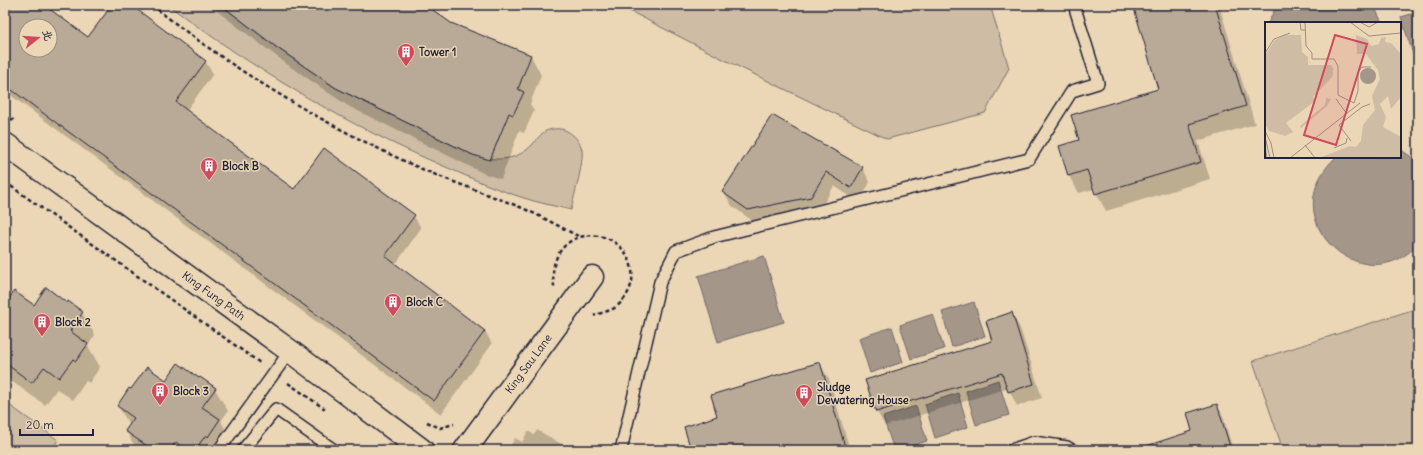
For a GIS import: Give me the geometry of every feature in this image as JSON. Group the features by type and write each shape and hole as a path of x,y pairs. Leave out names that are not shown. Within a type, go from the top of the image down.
{"street":[{"name":"King Fung Path","path":"5,144 290,351 422,450"},
{"name":"King Sau Lane","path":"466,450 592,277"}],"lane":[{"path":"621,450 660,282 676,251 714,237 1029,159 1072,91 1098,82 1074,5"},
{"path":"219,450 290,351"},
{"path":"243,450 276,409 334,450"},
{"path":"1010,450 1034,442 1067,447 1072,450"}],"path":[{"path":"152,5 211,49 259,81 360,139 413,165 521,208 580,237"},
{"path":"5,114 18,124"},
{"path":"5,182 325,409"},
{"path":"550,292 554,286 553,276 556,258 560,251 569,242 580,237 590,235 604,236 613,241 621,247 628,257 632,268 630,289 617,306 590,319"},
{"path":"426,422 440,428 456,423"}],"shaded area":[{"path":"168,5 221,5 276,47 336,88 473,155 504,159 518,155 525,151 546,131 551,129 562,129 567,131 572,134 580,144 582,150 580,171 571,210 530,200 495,188 374,134 303,95 269,74 201,29"},
{"path":"618,5 990,5 1009,68 985,113 887,139 729,62"},
{"path":"1277,5 1371,5 1376,10 1382,22 1268,22"},
{"path":"1418,12 1418,52 1413,54 1401,17"},
{"path":"1401,150 1414,159 1418,164 1418,244 1396,260 1373,264 1351,259 1332,246 1319,228 1313,205 1318,181 1335,158 1401,158"},
{"path":"764,256 784,322 718,342 698,276"},
{"path":"974,302 985,336 952,347 942,312"},
{"path":"1418,308 1418,450 1283,450 1253,361"},
{"path":"933,314 944,349 911,359 900,325"},
{"path":"892,327 903,362 870,373 859,338"},
{"path":"998,380 1009,415 976,425 966,391"},
{"path":"958,393 968,427 935,438 925,404"},
{"path":"5,402 58,440 51,450 5,450"},
{"path":"916,406 927,441 894,450 883,417"}],"building":[{"path":"5,5 44,5 88,37 112,5 131,5 206,61 176,102 216,132 294,189 324,148 415,215 385,256 485,331 434,401 5,85"},
{"path":"221,5 426,5 451,23 531,55 518,89 524,92 513,115 509,113 490,160 473,155 336,88 276,47"},
{"path":"1133,5 1215,5 1246,106 1189,124 1201,162 1095,194 1087,170 1068,176 1059,146 1079,140 1071,115 1158,89"},
{"path":"772,115 863,167 851,188 826,172 811,197 748,210 722,192"},
{"name":"Block 2","path":"46,287 67,303 68,301 83,312 70,331 88,344 76,361 73,359 59,378 44,367 32,383 5,363 5,304 14,291 34,305"},
{"path":"1012,312 1034,384 1008,392 1002,373 876,412 865,380 992,341 986,321"},
{"name":"Sludge Dewatering House","path":"820,362 846,450 691,450 684,427 717,416 711,395"},
{"name":"Block 3","path":"178,363 216,388 202,407 220,419 208,437 206,435 195,450 186,450 176,442 170,450 153,450 125,431 134,418 117,406 129,388 131,389 147,367 166,380"},
{"path":"1217,404 1231,450 1146,450 1146,446 1192,431 1187,413"}],"place":[{"name":"Tower 1","path":"406,67"},
{"name":"Block B","path":"209,181"},
{"name":"Block C","path":"393,317"},
{"name":"Block 2","path":"42,337"},
{"name":"Block 3","path":"160,406"},
{"name":"Sludge Dewatering House","path":"804,408"}]}
